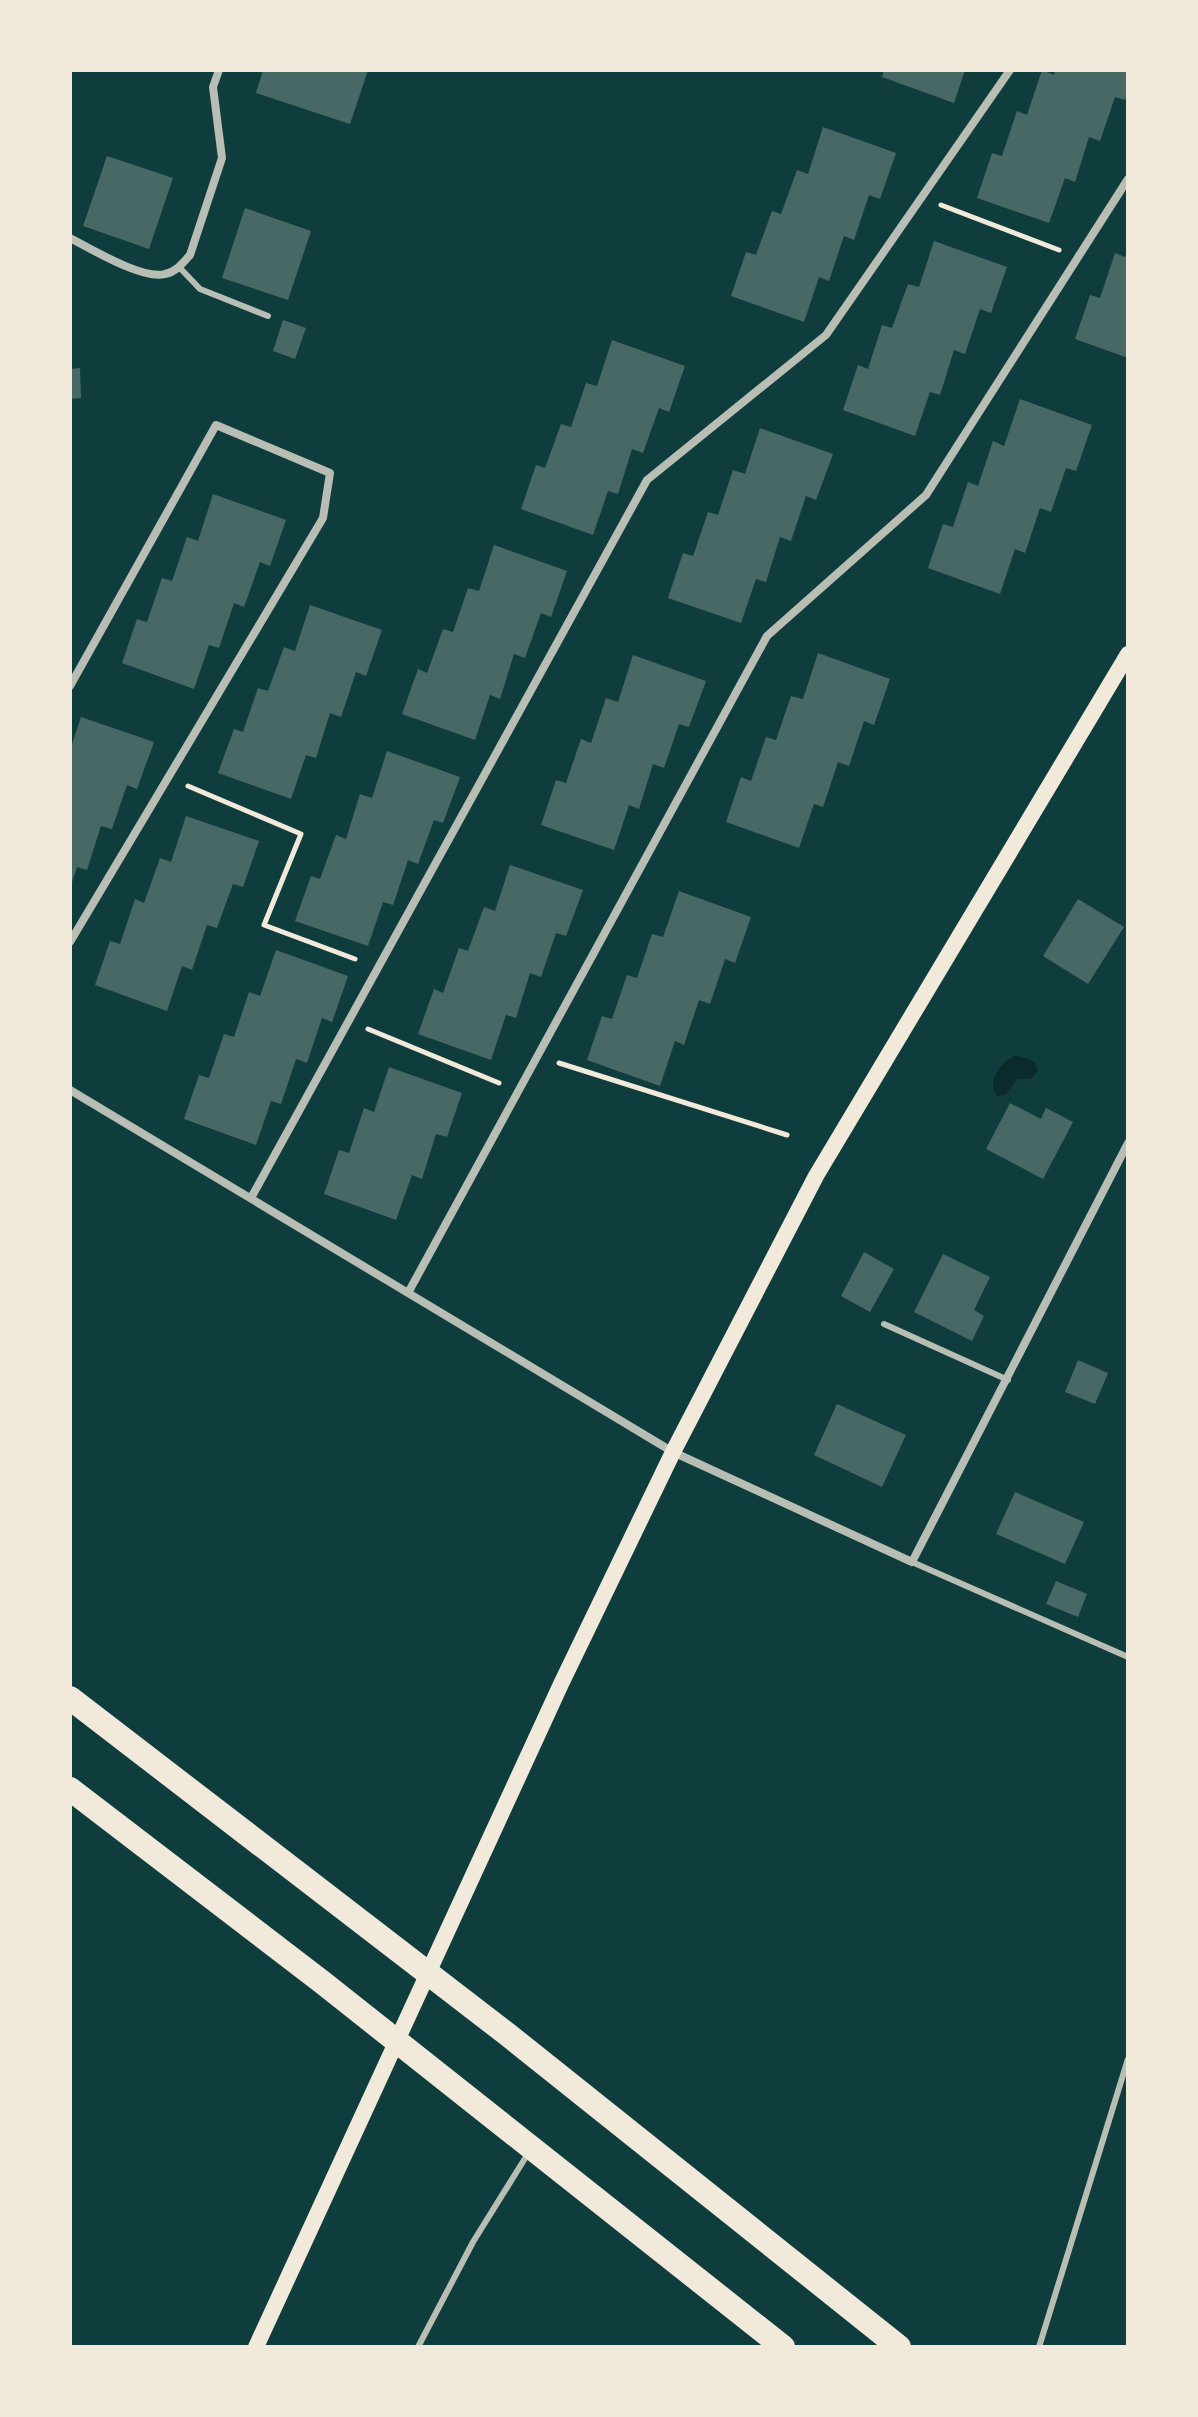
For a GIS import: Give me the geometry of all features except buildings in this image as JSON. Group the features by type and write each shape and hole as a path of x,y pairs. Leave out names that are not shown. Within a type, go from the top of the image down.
{"highway":[{"path":"70,1698 507,2034 899,2347"},
{"path":"70,1789 467,2095 783,2347"}],"main road":[{"path":"256,2347 555,1697 673,1452 816,1176 1128,654"}],"street":[{"path":"70,238 127,267 163,275 180,268 190,255 222,158 213,87 219,70"},
{"path":"251,1198 647,480 826,335 1010,70"},
{"path":"408,1293 767,636 926,495 1128,179"},
{"path":"70,686 216,425 330,473 323,518 70,942"},
{"path":"70,1090 673,1452 912,1562 1128,1143"}],"lane":[{"path":"180,268 200,289 268,316"},
{"path":"884,1324 1008,1380"},
{"path":"912,1562 1128,1657"},
{"path":"1039,2347 1128,2059"},
{"path":"418,2347 473,2242 532,2147"}],"path":[{"path":"922,197 1078,257"},
{"path":"169,777 301,834 264,925 378,968"},
{"path":"348,1021 518,1091"},
{"path":"537,1056 787,1135"}],"water":[{"path":"1016,1055 1034,1061 1038,1070 1031,1079 1017,1079 1006,1095 997,1096 994,1078 1005,1062"}]}
